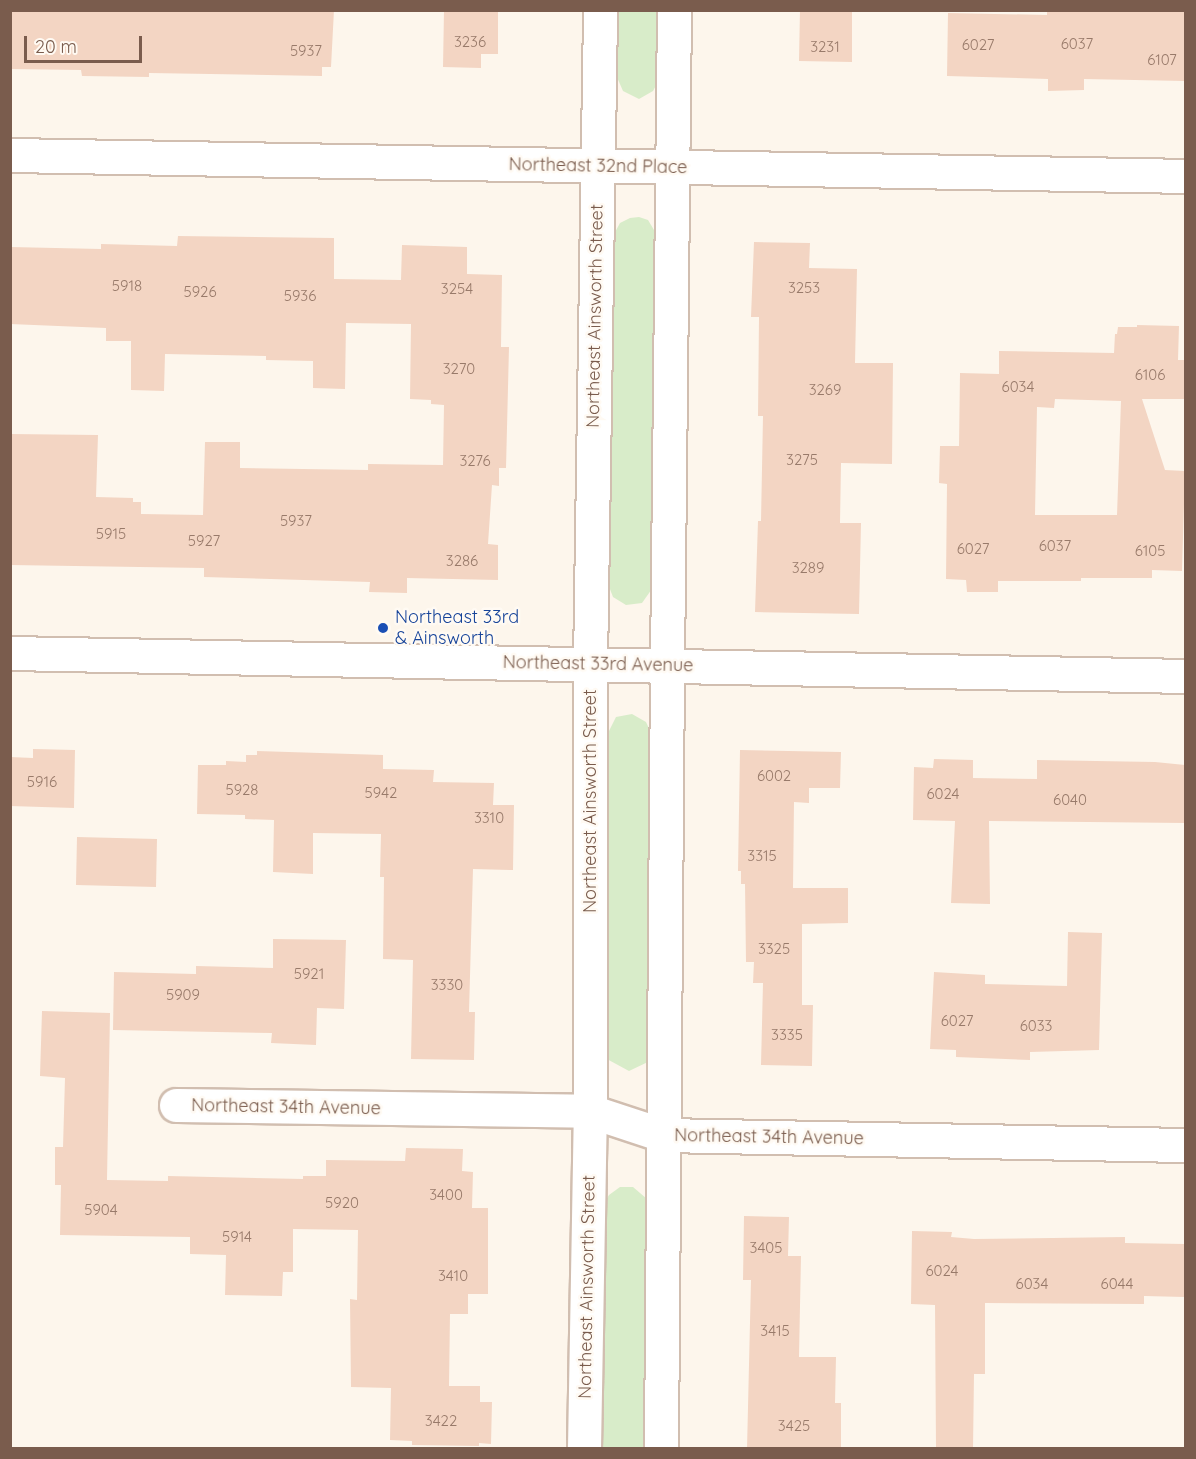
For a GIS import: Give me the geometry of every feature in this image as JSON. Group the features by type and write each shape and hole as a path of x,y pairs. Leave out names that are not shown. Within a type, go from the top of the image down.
{"street":[{"name":"Northeast Ainsworth Street","path":"584,1449 590,1111 590,664 600,10"},
{"path":"661,1449 674,10"},
{"name":"Northeast 32nd Place","path":"10,155 1185,176"},
{"name":"Northeast 33rd Avenue","path":"10,653 1185,676"},
{"name":"Northeast 34th Avenue","path":"176,1105 590,1111 663,1135 1185,1145"}],"green space":[{"path":"617,11 661,11 659,80 653,91 639,99 623,91 616,75"},
{"path":"639,217 648,220 657,235 654,586 642,603 626,605 613,597 608,584 614,234 620,223"},
{"path":"632,714 646,722 652,735 650,1061 629,1071 605,1058 609,731 616,717"},
{"path":"620,1187 633,1187 647,1199 646,1448 600,1448 603,1205 609,1195"}],"building":[{"path":"10,10 334,10 331,67 322,67 322,76 149,73 149,77 82,76 81,70 10,69"},
{"path":"444,10 498,10 498,54 481,54 481,68 443,67"},
{"path":"800,10 852,10 852,62 799,61"},
{"path":"1047,10 1185,10 1185,81 1084,79 1084,90 1048,91 1048,79 947,76 948,13 1047,15"},
{"path":"178,236 334,238 334,279 401,280 402,245 467,247 467,274 502,275 501,347 509,347 506,468 499,468 499,486 492,485 488,544 498,545 498,580 407,578 407,593 369,592 370,582 204,577 204,568 10,565 10,434 98,435 96,497 133,498 133,502 141,502 141,514 203,515 205,442 240,442 240,468 368,470 368,464 443,465 444,405 431,404 431,400 410,399 411,324 346,323 345,389 313,388 313,361 266,360 266,356 165,354 164,391 131,390 131,341 106,341 106,328 10,324 10,247 101,249 101,244 177,246"},
{"path":"754,242 810,243 809,268 857,269 855,363 893,363 892,464 841,463 840,523 861,523 859,614 755,612 758,521 761,521 763,416 758,416 759,317 751,317"},
{"path":"1137,325 1179,326 1178,360 1185,360 1185,399 1142,399 1165,470 1185,471 1182,571 1152,570 1152,578 998,581 998,592 967,592 966,580 946,579 947,484 939,483 940,446 959,446 960,373 999,374 999,351 1114,353 1115,334 1117,334 1118,327 1137,327","holes":["1055,399 1121,401 1117,515 1035,515 1037,407 1054,408"]},
{"path":"33,749 75,750 74,808 10,806 10,757 33,758"},
{"path":"740,750 841,752 840,788 809,788 809,803 794,802 793,888 848,888 848,923 802,924 802,1005 813,1005 812,1066 761,1065 763,983 753,983 754,962 746,962 745,884 741,884 741,871 738,871"},
{"path":"257,751 383,755 383,769 434,770 433,782 494,783 493,805 514,805 513,870 473,869 469,1012 475,1012 474,1060 411,1059 413,960 383,959 384,877 380,877 381,834 313,833 313,874 273,872 274,820 245,819 245,815 197,814 198,765 226,765 226,761 246,762 246,755 257,755"},
{"path":"934,759 973,760 973,778 1037,779 1037,760 1155,762 1185,765 1185,823 989,821 990,904 951,903 955,821 913,820 914,767 933,768"},
{"path":"77,837 157,839 156,887 76,885"},
{"path":"1068,932 1102,933 1099,1050 1030,1052 1030,1060 956,1057 956,1050 930,1049 934,972 985,975 985,984 1067,986"},
{"path":"273,939 346,940 344,1009 317,1008 316,1045 271,1043 272,1033 113,1030 114,972 196,974 196,966 273,968"},
{"path":"42,1011 110,1013 107,1180 168,1181 168,1176 303,1179 303,1176 326,1176 326,1160 405,1161 406,1148 463,1149 462,1171 473,1172 472,1208 488,1208 488,1294 468,1294 468,1314 450,1314 449,1386 480,1386 480,1402 492,1402 491,1444 479,1443 479,1446 412,1445 412,1441 390,1440 391,1388 351,1387 350,1299 357,1300 358,1230 293,1229 293,1272 283,1272 282,1296 225,1295 226,1255 190,1254 190,1237 60,1235 61,1185 55,1185 55,1147 63,1147 65,1078 40,1076"},
{"path":"744,1216 789,1217 788,1256 801,1256 799,1357 836,1357 835,1403 841,1403 841,1449 747,1449 751,1280 743,1280"},
{"path":"912,1231 952,1232 951,1237 974,1239 1125,1237 1125,1243 1185,1244 1185,1297 1144,1296 1144,1304 985,1303 985,1374 974,1374 973,1449 936,1449 935,1305 911,1304"}],"place":[{"name":"Northeast 33rd & Ainsworth","path":"383,628"}]}
